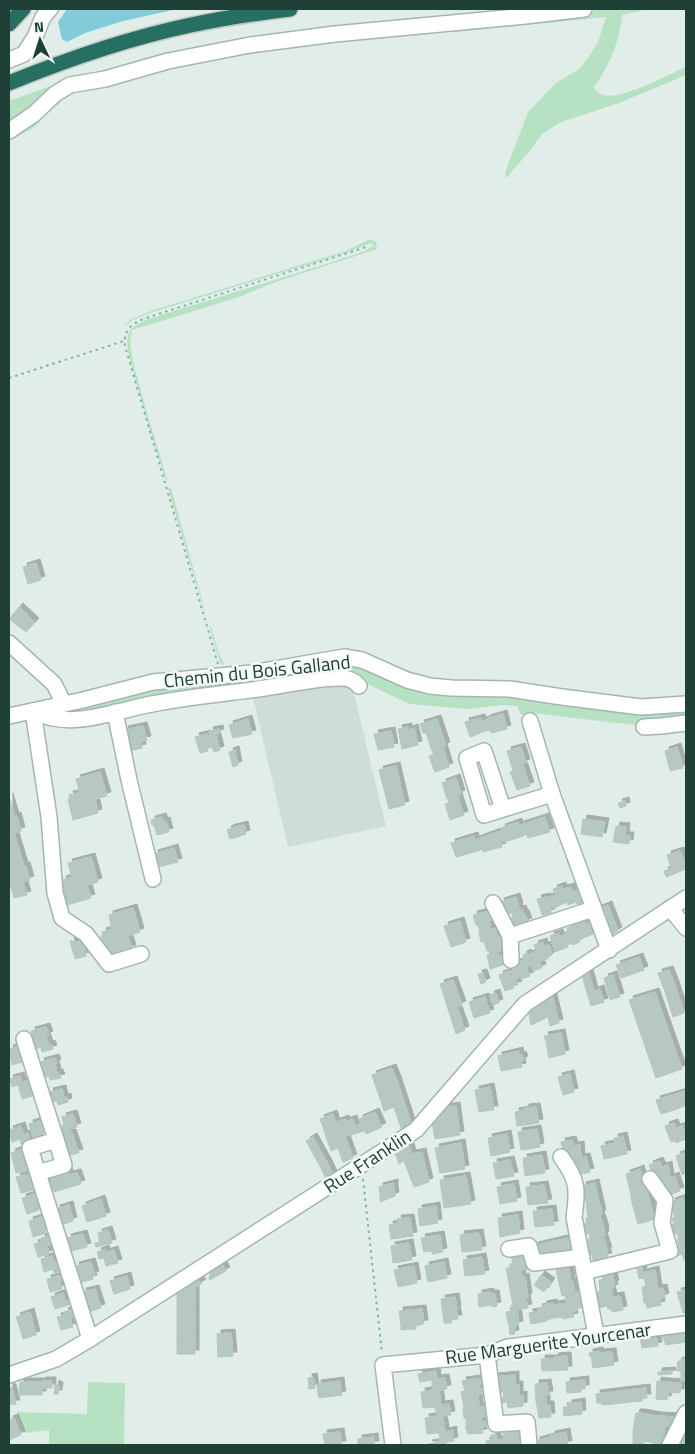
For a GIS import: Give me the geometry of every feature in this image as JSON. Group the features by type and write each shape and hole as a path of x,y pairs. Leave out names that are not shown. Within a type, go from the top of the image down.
{"highway":[{"path":"9,24 23,9"},
{"path":"9,83 46,68 143,37 237,16 290,9"}],"street":[{"path":"9,60 24,54 36,37 43,17 50,9"},
{"path":"9,131 34,114 55,94 70,85 105,79 168,61 250,44 584,9"},
{"path":"9,643 54,684 64,704"},
{"name":"Chemin du Bois Galland","path":"9,716 153,682 260,672 338,658 362,660 407,680 430,686 510,688 562,697 641,706 686,704"},
{"path":"33,711 47,717 71,720 84,719 172,700 331,679 345,678 355,682 358,686"},
{"path":"33,711 49,817 55,894 62,918 86,934 109,964 141,954"},
{"path":"115,712 152,879"},
{"path":"530,721 552,794 608,950"},
{"path":"644,727 686,723"},
{"path":"503,809 552,794"},
{"name":"Rue Franklin","path":"9,1374 56,1359 90,1339 416,1130 525,1004 686,898"},
{"path":"493,903 510,936 511,960"},
{"path":"670,908 686,928"},
{"path":"510,936 593,909"},
{"path":"24,1039 64,1165 38,1173"},
{"path":"56,1140 30,1148 90,1339"},
{"path":"561,1157 572,1172 576,1184 577,1200 574,1217 596,1335"},
{"path":"509,1249 529,1246 534,1264 583,1264 670,1251 662,1223 665,1200 650,1179"},
{"name":"Rue Marguerite Yourcenar","path":"383,1365 487,1354 508,1347 686,1324"},
{"path":"487,1354 496,1424 526,1422 529,1443"},
{"path":"383,1365 393,1445"},
{"path":"670,1445 686,1412"}],"path":[{"path":"221,676 138,394 124,341 126,332 138,321 366,247"},
{"path":"9,378 124,341"},
{"path":"362,1164 383,1365"}],"shaded area":[{"path":"342,680 352,686 386,826 288,847 252,693"}],"green space":[{"path":"602,9 649,9 622,15 619,35 613,53 594,88 599,93 611,96 632,91 686,67 686,75 619,103 561,122 542,134 506,178 507,167 528,112 556,83 579,69 598,42 606,17 454,32 454,28"},
{"path":"48,87 56,88 62,95 61,102 44,116 35,127 9,141 9,101"},
{"path":"370,239 376,242 377,249 276,282 236,298 132,330 130,343 134,366 166,480 130,360 127,341 131,329 148,319 323,265 365,251 374,245 371,243 345,253 153,312 133,320 124,327 130,320 151,311 346,251"},
{"path":"168,488 171,488 207,618 202,603"},
{"path":"209,626 211,627 223,665 220,662"},
{"path":"349,661 393,680 686,707 686,720 638,725 534,713 521,715 517,706 502,705 468,709 409,704 353,677 66,716 58,710 143,688"},
{"path":"88,1382 125,1383 124,1445 49,1445 49,1430 25,1433 17,1412 87,1414"}],"water":[{"path":"67,9 177,9 123,21 85,33 67,42 62,39 58,22"}],"building":[{"path":"36,563 41,580 28,584 23,567"},
{"path":"19,607 35,622 26,632 9,619"},
{"path":"503,714 507,729 491,733 486,719"},
{"path":"481,718 485,731 470,737 465,722"},
{"path":"248,719 252,734 233,738 229,725"},
{"path":"437,719 446,746 432,751 426,733 423,733 420,724"},
{"path":"487,720 490,730 485,731 482,721"},
{"path":"143,726 147,740 141,741 142,748 129,751 124,730"},
{"path":"408,727 408,730 414,728 418,745 402,749 398,729"},
{"path":"219,729 220,733 216,734 220,750 214,752 212,747 207,748 208,751 200,753 195,737 210,735 209,731"},
{"path":"391,731 394,747 378,750 374,734"},
{"path":"443,747 444,751 434,754 433,751"},
{"path":"521,747 526,763 512,767 507,751"},
{"path":"677,747 683,768 670,771 665,751"},
{"path":"235,750 238,765 233,767 229,752"},
{"path":"444,751 449,767 435,772 429,756"},
{"path":"522,764 524,768 513,771 512,767"},
{"path":"396,766 405,805 389,809 379,770"},
{"path":"524,768 530,786 517,790 510,772"},
{"path":"100,772 107,796 95,799 98,813 73,820 68,799 70,799 69,795 80,793 76,779"},
{"path":"456,778 461,794 447,799 442,783"},
{"path":"458,795 459,800 449,803 448,799"},
{"path":"9,797 21,831 14,833 30,880 23,882 27,895 14,898 9,880"},
{"path":"459,800 464,815 450,820 445,804"},
{"path":"625,801 626,806 620,808 618,803"},
{"path":"162,817 164,822 166,821 169,832 157,835 151,820"},
{"path":"545,817 550,832 528,838 523,824"},
{"path":"583,819 605,822 602,837 581,834"},
{"path":"518,822 523,836 505,842 501,828"},
{"path":"523,824 527,834 523,836 520,825"},
{"path":"244,825 246,834 234,838 232,828"},
{"path":"616,826 626,827 625,836 630,836 629,844 613,842"},
{"path":"232,828 234,838 230,839 227,830"},
{"path":"502,831 505,841 500,842 497,832"},
{"path":"497,832 502,847 483,852 478,839"},
{"path":"474,836 478,851 456,857 451,843"},
{"path":"478,839 482,849 478,851 475,840"},
{"path":"174,848 178,862 158,867 154,854"},
{"path":"680,851 686,869 666,877 664,871 671,869 667,855"},
{"path":"91,857 98,882 87,885 91,898 67,905 61,885 63,885 62,880 72,877 68,863"},
{"path":"562,886 567,902 554,908 550,897 555,895 553,889"},
{"path":"571,887 573,892 578,890 582,903 577,904 576,902 568,905 563,889"},
{"path":"516,897 519,910 508,914 507,910 503,911 500,902"},
{"path":"550,897 554,907 550,909 551,913 542,915 537,899"},
{"path":"608,905 618,931 608,937 598,909"},
{"path":"133,908 140,932 128,936 132,949 107,956 101,936 103,935 102,932 112,929 109,915"},
{"path":"522,909 528,922 512,927 509,919 513,917 512,913"},
{"path":"489,911 492,920 489,921 490,925 479,929 473,915"},
{"path":"584,920 585,924 589,923 593,934 580,939 575,923"},
{"path":"460,921 466,942 451,947 444,926"},
{"path":"490,925 491,930 495,928 498,937 481,942 479,929"},
{"path":"576,925 580,942 572,945 571,943 567,944 564,934 568,932 567,928"},
{"path":"559,933 560,937 564,935 568,947 555,952 550,936"},
{"path":"501,936 504,945 500,947 501,951 490,954 484,941"},
{"path":"83,938 86,956 75,959 70,941 78,942"},
{"path":"543,942 544,946 549,945 552,955 548,959 540,961 534,945"},
{"path":"536,951 542,968 533,971 531,965 526,967 523,955"},
{"path":"498,952 499,957 503,955 506,964 490,969 487,955"},
{"path":"639,957 644,970 621,978 616,965"},
{"path":"524,960 530,976 516,979 512,968 517,967 516,963"},
{"path":"513,970 514,972 509,974 510,976 514,975 518,985 505,991 499,975"},
{"path":"588,970 590,977 583,979 582,974"},
{"path":"669,970 675,985 664,989 658,973"},
{"path":"483,973 486,982 481,984 478,974"},
{"path":"613,975 620,997 610,1000 604,978"},
{"path":"590,977 594,991 600,989 604,1002 591,1006 583,979"},
{"path":"453,980 462,1005 457,1007 465,1030 456,1034 440,984"},
{"path":"675,985 684,1013 673,1017 664,989"},
{"path":"655,992 682,1069 656,1078 629,1000"},
{"path":"496,993 499,1003 493,1005 490,995"},
{"path":"552,994 559,1023 550,1026 544,1001"},
{"path":"485,997 490,1013 474,1018 469,1002"},
{"path":"544,1001 547,1017 544,1019 540,1003"},
{"path":"540,1003 544,1019 531,1025 529,1013"},
{"path":"46,1027 49,1035 46,1036 49,1045 51,1044 53,1049 42,1052 41,1047 36,1049 31,1031"},
{"path":"561,1033 562,1038 546,1041 544,1036"},
{"path":"562,1038 565,1054 549,1058 546,1041"},
{"path":"20,1046 25,1061 12,1065 9,1049"},
{"path":"519,1051 520,1056 522,1055 524,1060 521,1061 522,1067 501,1071 498,1056"},
{"path":"55,1058 57,1073 59,1073 61,1078 50,1080 49,1076 44,1077 40,1062"},
{"path":"392,1068 397,1080 376,1087 372,1075"},
{"path":"570,1074 574,1092 563,1095 558,1077"},
{"path":"20,1076 22,1082 30,1080 35,1095 22,1099 18,1085 12,1087 9,1079"},
{"path":"397,1080 411,1123 402,1131 392,1101 382,1104 376,1087"},
{"path":"490,1087 492,1098 489,1099 491,1110 479,1112 475,1090"},
{"path":"62,1089 64,1098 67,1097 68,1102 58,1105 57,1101 52,1102 49,1092"},
{"path":"686,1091 686,1105 677,1109 673,1095"},
{"path":"673,1095 677,1109 661,1114 656,1100"},
{"path":"492,1098 494,1110 491,1110 489,1099"},
{"path":"392,1101 394,1107 384,1111 382,1104"},
{"path":"456,1106 460,1135 435,1139 432,1122 442,1108"},
{"path":"536,1107 539,1123 517,1126 515,1112 525,1110 525,1108"},
{"path":"375,1112 382,1127 366,1134 359,1119"},
{"path":"73,1114 77,1127 61,1131 59,1126 64,1125 62,1117"},
{"path":"333,1114 336,1123 323,1127 320,1119"},
{"path":"345,1119 349,1129 326,1137 323,1127"},
{"path":"353,1119 355,1125 361,1124 364,1131 351,1135 347,1121"},
{"path":"42,1120 45,1132 38,1135 39,1139 34,1140 29,1124"},
{"path":"674,1123 676,1128 683,1126 686,1139 676,1143 675,1141 671,1142 665,1126"},
{"path":"21,1126 24,1135 28,1133 30,1142 21,1144 20,1139 12,1142 9,1130"},
{"path":"69,1129 71,1134 62,1136 61,1131"},
{"path":"349,1129 350,1134 345,1136 353,1158 343,1162 338,1148 331,1151 326,1137"},
{"path":"537,1129 540,1147 521,1150 518,1132"},
{"path":"72,1133 79,1153 66,1156 61,1136"},
{"path":"507,1134 510,1152 491,1156 488,1138"},
{"path":"623,1136 627,1154 604,1159 601,1146 615,1143 614,1138"},
{"path":"313,1137 328,1164 321,1168 306,1141"},
{"path":"572,1140 574,1146 568,1147 567,1141"},
{"path":"567,1141 568,1147 580,1145 581,1158 586,1157 590,1172 578,1175 569,1153 564,1154 561,1142"},
{"path":"461,1143 465,1169 440,1173 435,1148"},
{"path":"409,1144 412,1154 422,1152 429,1182 414,1187 404,1161 399,1164 395,1153"},
{"path":"22,1149 28,1170 16,1173 11,1153"},
{"path":"684,1153 686,1173 682,1175 676,1156"},
{"path":"542,1155 545,1173 525,1176 523,1158"},
{"path":"510,1160 514,1176 496,1179 493,1163"},
{"path":"659,1161 662,1167 656,1169 654,1163"},
{"path":"654,1163 656,1169 668,1165 670,1178 675,1176 680,1191 669,1195 662,1181 660,1182 658,1174 653,1176 649,1165"},
{"path":"328,1164 333,1175 326,1179 321,1168"},
{"path":"640,1169 655,1219 638,1224 631,1199 642,1196 635,1171"},
{"path":"68,1171 69,1175 77,1173 81,1184 64,1189 62,1181 65,1180 63,1172"},
{"path":"635,1171 642,1196 632,1199 626,1174"},
{"path":"63,1172 65,1180 62,1181 59,1173"},
{"path":"59,1173 62,1181 58,1182 55,1174"},
{"path":"29,1174 34,1190 21,1193 16,1177"},
{"path":"55,1174 58,1182 62,1181 64,1189 47,1194 44,1182 52,1180 51,1176"},
{"path":"466,1176 471,1204 444,1208 440,1180"},
{"path":"394,1183 394,1190 380,1194 379,1187"},
{"path":"595,1183 602,1214 588,1217 582,1186"},
{"path":"514,1184 517,1201 500,1204 497,1187"},
{"path":"544,1185 548,1203 528,1205 526,1187"},
{"path":"394,1190 395,1196 380,1202 380,1194"},
{"path":"35,1194 39,1210 27,1214 22,1198"},
{"path":"683,1198 686,1208 686,1259 684,1260 682,1254 677,1256 674,1247 679,1245 677,1239 679,1239 677,1233 672,1235 669,1226 674,1224 672,1218 675,1218 671,1202"},
{"path":"101,1199 106,1216 87,1222 82,1206"},
{"path":"69,1205 73,1221 61,1225 56,1209"},
{"path":"436,1206 438,1223 420,1226 418,1209"},
{"path":"552,1209 554,1225 535,1227 533,1211"},
{"path":"518,1215 520,1233 500,1237 498,1218"},
{"path":"600,1215 605,1230 605,1235 603,1236 608,1257 593,1260 592,1254 586,1256 584,1246 589,1245 588,1239 590,1239 589,1233 584,1234 582,1225 587,1223 586,1218"},
{"path":"42,1217 46,1233 33,1237 29,1221"},
{"path":"410,1218 413,1236 391,1239 389,1225 398,1224 397,1219"},
{"path":"108,1230 112,1243 96,1247 95,1243 100,1242 98,1233"},
{"path":"479,1233 482,1250 462,1252 460,1235"},
{"path":"83,1234 87,1247 71,1251 67,1238"},
{"path":"440,1235 443,1252 432,1254 432,1251 424,1252 421,1238"},
{"path":"49,1236 50,1240 42,1242 41,1238"},
{"path":"568,1238 571,1250 537,1258 534,1246"},
{"path":"50,1240 52,1244 47,1246 49,1254 38,1257 34,1244"},
{"path":"409,1243 412,1260 393,1263 391,1246"},
{"path":"105,1249 106,1252 98,1255 97,1252"},
{"path":"114,1250 118,1263 106,1266 104,1258 99,1259 98,1255"},
{"path":"527,1254 529,1269 521,1270 522,1278 525,1277 528,1308 517,1310 519,1325 509,1327 506,1312 512,1311 511,1305 513,1305 506,1268 510,1268 510,1264 513,1264 511,1256"},
{"path":"52,1256 53,1262 58,1261 60,1267 44,1272 41,1259"},
{"path":"482,1257 485,1274 465,1276 463,1260"},
{"path":"91,1262 95,1275 78,1279 75,1266"},
{"path":"444,1262 447,1278 428,1282 425,1266"},
{"path":"568,1262 571,1282 573,1282 575,1293 580,1291 584,1307 573,1312 574,1317 563,1319 562,1317 557,1317 531,1324 529,1313 539,1311 538,1308 543,1307 543,1305 567,1303 565,1295 562,1296 555,1265"},
{"path":"222,1264 226,1271 210,1280 211,1272"},
{"path":"414,1266 417,1283 398,1287 394,1270"},
{"path":"60,1267 61,1271 54,1273 53,1270"},
{"path":"642,1268 643,1273 655,1270 658,1289 663,1288 665,1297 660,1299 661,1305 647,1308 646,1303 644,1303 642,1287 646,1286 644,1278 639,1279 637,1269"},
{"path":"612,1273 615,1284 613,1285 614,1288 611,1289 613,1297 620,1296 623,1310 612,1312 611,1308 608,1309 607,1306 599,1308 596,1293 600,1291 599,1280 603,1280 602,1275"},
{"path":"62,1275 64,1280 59,1281 62,1289 50,1292 47,1279"},
{"path":"541,1275 551,1282 544,1292 534,1285"},
{"path":"92,1276 93,1279 79,1283 78,1279"},
{"path":"127,1276 130,1289 114,1294 110,1281"},
{"path":"199,1280 202,1283 195,1287 195,1282"},
{"path":"195,1282 195,1295 177,1296 177,1294"},
{"path":"95,1289 96,1292 83,1296 82,1292"},
{"path":"684,1291 686,1300 680,1302 677,1292"},
{"path":"96,1292 101,1308 88,1312 83,1296"},
{"path":"490,1292 490,1294 495,1294 497,1306 479,1307 478,1294"},
{"path":"63,1293 65,1302 70,1300 71,1304 55,1309 51,1297"},
{"path":"195,1295 195,1312 177,1312 177,1296"},
{"path":"455,1297 458,1319 452,1319 451,1323 444,1323 441,1299"},
{"path":"686,1300 686,1312 683,1313 680,1302"},
{"path":"72,1309 73,1313 65,1315 64,1312"},
{"path":"422,1309 424,1324 401,1326 399,1311"},
{"path":"30,1312 36,1335 26,1338 16,1317"},
{"path":"177,1312 195,1312 195,1337 177,1337"},
{"path":"73,1313 75,1317 70,1318 73,1327 61,1330 57,1317"},
{"path":"416,1325 416,1329 401,1330 401,1326"},
{"path":"514,1327 515,1334 510,1335 509,1328"},
{"path":"20,1328 22,1328 26,1338 23,1339"},
{"path":"686,1332 686,1342 666,1345 662,1335 671,1333 672,1338 678,1337 678,1333"},
{"path":"231,1333 233,1356 218,1357 217,1334"},
{"path":"671,1333 678,1333 678,1337 672,1338"},
{"path":"656,1335 658,1346 642,1348 640,1337"},
{"path":"177,1337 195,1337 195,1354 177,1354"},
{"path":"599,1351 599,1353 612,1352 614,1365 593,1368 589,1353"},
{"path":"567,1356 568,1370 542,1371 541,1359 555,1359 554,1357"},
{"path":"683,1358 686,1359 686,1370 677,1371 678,1361 683,1361"},
{"path":"686,1370 686,1381 681,1381 681,1371"},
{"path":"436,1371 437,1379 445,1378 446,1383 432,1385 432,1380 420,1382 418,1374"},
{"path":"672,1371 672,1374 658,1375 658,1372"},
{"path":"515,1375 515,1385 519,1385 519,1396 523,1395 523,1406 508,1408 507,1402 502,1403 503,1392 498,1393 497,1388 500,1387 500,1382 494,1382 494,1377"},
{"path":"313,1377 315,1388 309,1389 308,1378"},
{"path":"484,1378 484,1384 479,1384 480,1389 483,1389 483,1394 478,1395 479,1407 485,1406 486,1416 481,1417 481,1422 486,1421 487,1426 482,1427 483,1433 468,1434 461,1392 465,1391 462,1381"},
{"path":"585,1380 585,1389 581,1389 581,1392 567,1393 566,1382"},
{"path":"52,1381 52,1388 42,1388 42,1395 19,1395 20,1382"},
{"path":"340,1381 341,1391 318,1394 317,1384"},
{"path":"657,1381 665,1382 665,1392 668,1392 667,1400 656,1399"},
{"path":"665,1382 681,1383 680,1393 665,1392"},
{"path":"446,1383 447,1389 439,1390 440,1398 422,1400 421,1392 433,1390 432,1385"},
{"path":"547,1383 549,1395 545,1395 546,1400 536,1401 535,1384"},
{"path":"55,1384 59,1386 58,1394 54,1394"},
{"path":"9,1387 12,1388 16,1404 9,1404"},
{"path":"646,1388 647,1398 642,1398 642,1401 630,1402 629,1390"},
{"path":"629,1390 630,1402 614,1404 613,1392"},
{"path":"341,1391 342,1395 319,1398 318,1394"},
{"path":"613,1392 614,1404 602,1405 602,1403 597,1403 596,1394"},
{"path":"440,1398 441,1405 449,1404 450,1410 436,1411 435,1407 423,1408 422,1400"},
{"path":"546,1400 546,1405 550,1405 551,1417 539,1418 536,1401"},
{"path":"581,1402 582,1414 564,1416 563,1407 568,1407 568,1404"},
{"path":"450,1410 451,1415 442,1416 444,1424 426,1426 425,1418 437,1416 436,1411"},
{"path":"636,1413 657,1416 654,1432 645,1430 633,1431"},
{"path":"657,1416 677,1417 671,1427 655,1424"},
{"path":"14,1418 21,1435 9,1440 9,1420"},
{"path":"444,1424 445,1432 453,1430 453,1436 440,1438 439,1433 427,1434 426,1426"},
{"path":"655,1424 665,1426 664,1435 653,1433"},
{"path":"519,1429 521,1444 486,1445 486,1441 492,1440 491,1435 496,1434 497,1440 504,1439 503,1431"},
{"path":"645,1430 664,1435 662,1445 644,1441 644,1445 633,1445 633,1431"},
{"path":"340,1432 342,1445 325,1445 323,1434"},
{"path":"566,1432 568,1445 536,1445 536,1441"},
{"path":"684,1432 686,1433 686,1445 679,1443"},
{"path":"453,1436 454,1441 446,1442 447,1445 428,1444 440,1442 440,1438"},
{"path":"374,1437 375,1445 358,1445 358,1439"}]}
